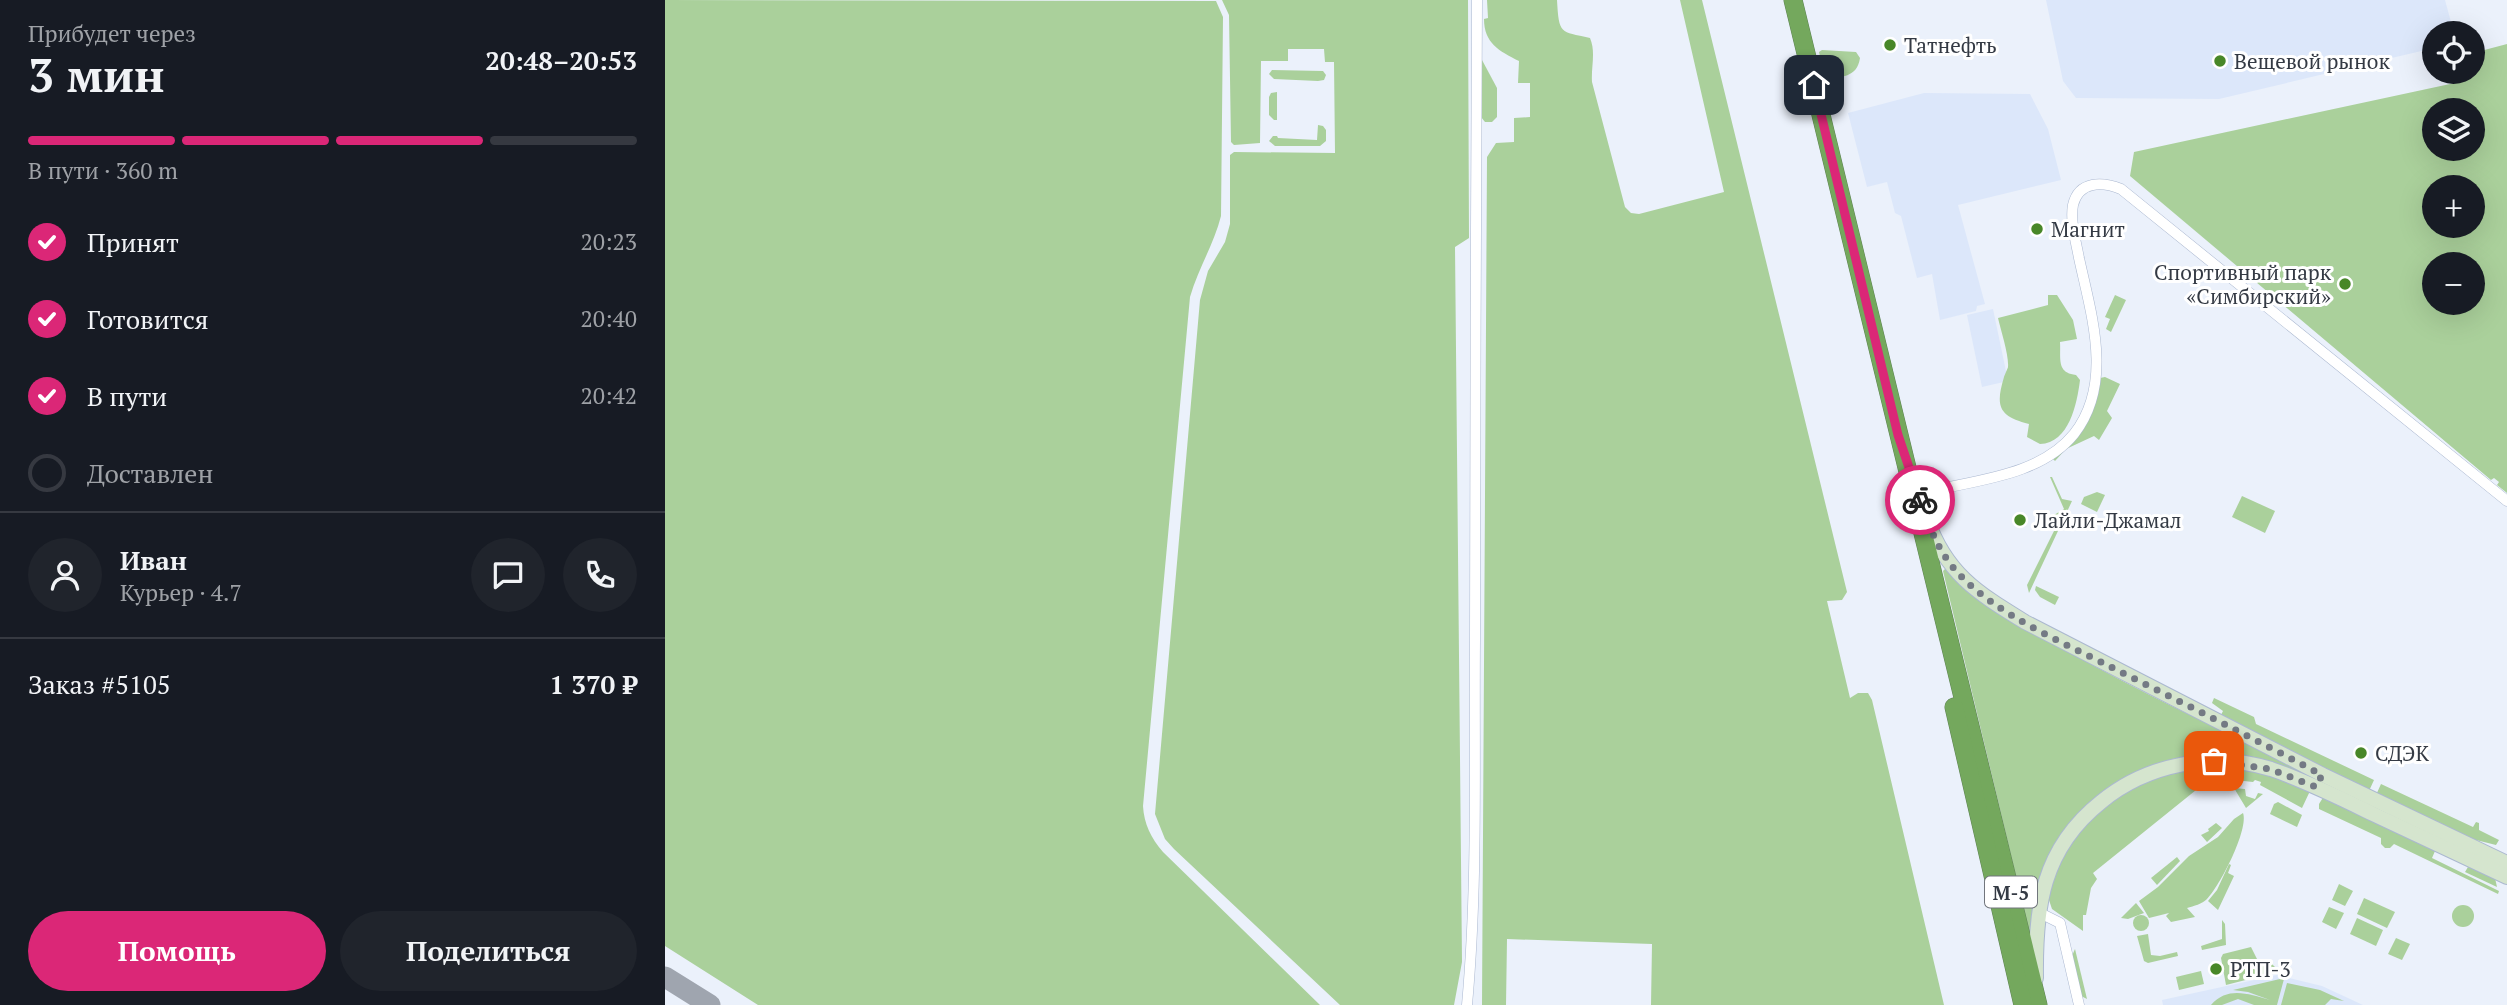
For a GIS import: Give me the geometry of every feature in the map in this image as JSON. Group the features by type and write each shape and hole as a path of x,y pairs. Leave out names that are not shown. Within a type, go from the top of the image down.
{"highway":[{"name":"М-5","path":"1781,0 1818,149 1898,435 2032,1003"},
{"name":"М-5","path":"1793,0 1846,245 1953,706 2032,1003"}],"street":[{"path":"1467,1005 1473,860 1477,0"},
{"path":"1927,492 2031,465 2074,434 2089,406 2097,368 2095,334 2074,229 2073,205 2087,186 2104,183 2121,189 2507,501"},
{"path":"1898,435 1935,544 1952,567 1973,588 2025,622 2319,781 2485,859 2507,877"},
{"path":"2032,1003 2038,912 2046,878 2055,858 2078,824 2109,795 2148,774 2193,763 2231,762 2319,781"},
{"path":"2485,859 2507,863"},
{"path":"2038,912 2060,923 2079,1005"}],"shaded area":[{"name":"Вещевой рынок","path":"2046,0 2445,0 2451,21 2422,21 2422,51 2219,99 2076,98 2063,81"},
{"path":"1924,93 2030,94 2048,129 2061,180 1958,205 1985,304 1977,306 1976,311 1940,320 1932,274 1917,278 1901,216 1895,213 1887,182 1867,187 1848,113"},
{"path":"1993,309 2008,381 1982,387 1967,315"},
{"path":"2277,975 2322,986 2363,1005 2163,1005 2162,1000"}],"green space":[{"path":"665,0 1216,1 1223,17 1221,216 1190,297 1143,806 1149,830 1163,852 1320,1005 758,1005 665,946"},
{"path":"1222,0 1468,0 1469,238 1455,247 1462,962 1454,1005 1340,1005 1174,849 1165,839 1155,814 1200,300 1208,271 1225,242 1230,224 1230,155 1234,152 1335,153 1334,62 1325,62 1324,49 1288,49 1288,61 1261,61 1260,143 1234,145 1231,142 1229,15"},
{"path":"1487,0 1557,0 1560,26 1563,30 1590,38 1593,54 1592,82 1625,207 1631,213 1639,214 1724,192 1680,0 1702,0 1847,592 1842,600 1827,601 1850,698 1858,693 1868,693 1872,700 1944,1005 1651,1005 1652,944 1507,939 1506,1005 1482,1005 1487,157 1496,143 1514,142 1514,118 1530,117 1530,83 1518,83 1519,61 1499,50 1487,34 1484,19 1488,18"},
{"name":"Спортивный парк «Симбирский»","path":"2507,44 2507,493 2497,485 2499,482 2494,478 2491,480 2130,176 2134,152 2450,84 2485,84 2485,50"},
{"path":"1819,52 1856,52 1860,58 1858,65 1847,75 1825,78"},
{"path":"1482,60 1497,88 1497,117 1492,122 1485,122 1481,117"},
{"path":"1272,70 1323,71 1326,75 1324,80 1318,81 1274,79 1269,74"},
{"path":"1277,92 1277,120 1274,120 1269,115 1269,97 1271,93"},
{"path":"1318,125 1326,130 1326,141 1320,146 1275,146 1269,141 1273,136 1317,140"},
{"path":"2048,295 2057,295 2073,320 2077,339 2060,342 2060,359 2062,368 2080,380 2074,411 2065,430 2050,442 2040,444 2027,437 2029,424 2011,418 2000,403 2008,362 1998,318 2048,305"},
{"path":"2115,295 2126,300 2111,332 2106,329 2110,319 2105,317"},
{"path":"2105,377 2120,384 2107,411 2112,418 2099,440 2094,436 2066,449 2055,461 2051,457 2071,439 2100,378"},
{"path":"2050,477 2062,499 2072,501 2029,593 2027,585 2058,523 2054,515 2064,509"},
{"path":"2097,492 2105,495 2097,512 2081,504 2084,497"},
{"path":"2242,496 2275,511 2265,533 2232,517"},
{"path":"1945,569 1974,594 2020,625 2130,685 2317,776 2314,782 2263,759 2218,753 2173,759 2128,776 2109,788 2058,839 2046,861 2034,900 2032,943 1943,571"},
{"path":"2036,586 2059,597 2055,605 2040,597 2035,590"},
{"path":"2214,698 2254,717 2256,724 2374,780 2369,791 2221,715 2223,711 2212,703"},
{"path":"2193,768 2256,769 2310,791 2302,808 2255,780 2206,782 2093,873 2097,879 2091,888 2086,915 2083,915 2083,931 2052,909 2047,894 2066,849 2088,822 2116,798 2151,778"},
{"path":"2381,784 2473,827 2476,822 2479,823 2479,830 2499,840 2496,845 2468,838 2376,795"},
{"path":"2234,788 2245,789 2246,796 2255,799 2258,793 2263,794 2246,808"},
{"path":"2324,796 2435,851 2432,858 2499,891 2498,894 2394,844 2385,848 2381,844 2381,838 2319,809"},
{"path":"2278,802 2302,815 2297,827 2270,814 2274,804"},
{"path":"2243,813 2244,821 2238,844 2219,882 2205,901 2187,908 2195,917 2171,922 2166,916 2169,913 2149,918 2139,901 2158,887 2189,856 2218,837"},
{"path":"2216,823 2222,828 2207,842 2201,835"},
{"path":"2177,857 2180,861 2157,885 2151,878"},
{"path":"2229,864 2228,873 2234,876 2218,910 2208,901 2217,890"},
{"path":"2468,867 2495,878 2497,887 2465,872"},
{"path":"2339,884 2353,891 2345,906 2332,900"},
{"path":"2364,898 2395,912 2387,928 2357,914"},
{"path":"2136,903 2144,913 2128,919 2121,918"},
{"path":"2463,905 2471,908 2474,916 2471,924 2463,927 2455,924 2452,916 2455,908"},
{"path":"2329,907 2344,913 2336,929 2322,922"},
{"path":"2141,915 2147,917 2147,929 2141,931 2135,929 2133,923 2135,917"},
{"path":"2357,918 2383,930 2376,946 2350,934"},
{"path":"2222,920 2225,924 2226,945 2202,950 2201,946 2222,939"},
{"path":"2148,934 2151,955 2177,952 2178,956 2148,963 2144,961 2137,936"},
{"path":"2396,938 2410,944 2402,960 2388,954"},
{"path":"2251,947 2260,965 2270,962 2277,972 2226,985 2221,958 2223,954"},
{"path":"2075,949 2087,999 2081,996 2071,958"},
{"path":"2201,971 2204,984 2179,990 2176,977"},
{"path":"2284,979 2277,1005 2254,1005 2238,999 2222,1005 2211,1005 2231,993 2270,1000 2233,990"},
{"path":"2287,983 2320,990 2344,1001 2331,999 2325,1005 2281,1005"}],"taxiway":[{"path":"665,977 710,1005"}],"way so far":[{"path":"1920,500 1935,544 1960,576 1989,599 2069,646 2322,775 2316,787 2270,769 2214,761"}],"place":[{"name":"Татнефть","path":"1890,45"},
{"name":"Вещевой рынок","path":"2220,61"},
{"name":"Магнит","path":"2037,229"},
{"name":"Спортивный парк «Симбирский»","path":"2345,284"},
{"name":"Лайли-Джамал","path":"2020,520"},
{"name":"СДЭК","path":"2361,753"},
{"name":"РТП-3","path":"2216,969"}],"route":[{"path":"1814,85 1898,435 1920,500"}]}
